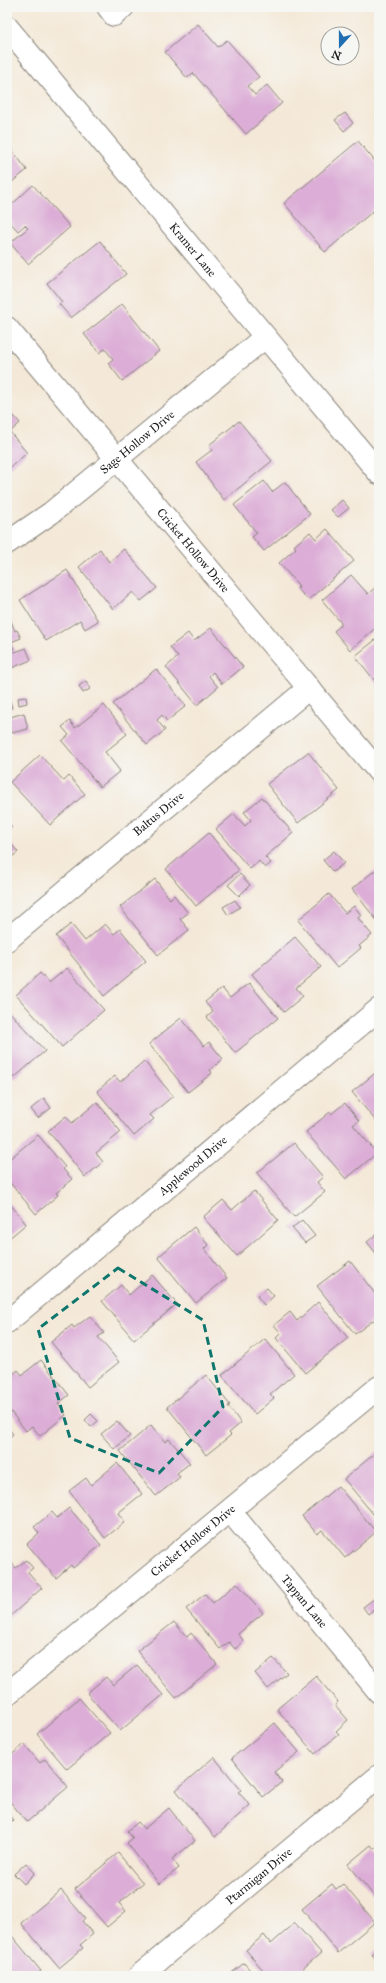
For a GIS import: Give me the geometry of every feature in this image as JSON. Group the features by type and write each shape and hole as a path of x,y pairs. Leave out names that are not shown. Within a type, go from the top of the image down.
{"street":[{"name":"Kramer Lane","path":"7,27 379,473"},
{"name":"Cricket Hollow Drive","path":"7,328 379,772"},
{"name":"Sage Hollow Drive","path":"7,544 51,513 265,337"},
{"name":"Baltus Drive","path":"7,940 309,688"},
{"name":"Applewood Drive","path":"7,1322 379,1009"},
{"name":"Cricket Hollow Drive","path":"7,1694 379,1387"},
{"name":"Tappan Lane","path":"230,1511 379,1692"},
{"name":"Ptarmigan Drive","path":"139,1976 379,1776"}],"highlighted area":[{"path":"118,1268 203,1320 223,1407 159,1473 70,1438 38,1329"}],"building":[{"path":"198,24 218,47 227,40 259,77 247,86 255,95 267,85 282,103 246,134 193,73 187,78 165,52"},
{"path":"345,113 353,123 344,131 335,120"},
{"path":"358,141 379,166 379,206 325,252 284,203"},
{"path":"7,143 27,170 7,186"},
{"path":"33,185 70,227 28,264 10,243 28,228 25,225 18,231 7,219 7,209"},
{"path":"100,241 126,274 71,318 59,304 62,302 47,283"},
{"path":"122,304 159,351 122,381 108,363 113,359 105,349 99,353 84,334"},
{"path":"7,408 20,423 10,432 27,453 7,470"},
{"path":"239,421 272,461 224,500 196,462 212,450 209,445"},
{"path":"264,481 272,492 285,482 310,514 264,551 252,537 257,533 234,505"},
{"path":"342,500 349,508 338,517 331,510"},
{"path":"327,529 354,561 308,600 297,588 299,586 279,563 296,548 294,546 310,532 316,539"},
{"path":"100,549 109,562 124,549 157,588 141,601 133,592 113,609 79,567"},
{"path":"67,570 98,621 85,629 80,620 46,641 20,600"},
{"path":"351,575 368,594 377,586 379,588 379,625 350,650 334,631 342,624 322,600"},
{"path":"7,611 15,631 17,630 21,638 11,642 15,652 26,648 31,660 7,670"},
{"path":"211,628 243,667 222,684 213,672 209,676 218,687 197,705 166,667 178,657 170,647 188,633 194,641"},
{"path":"379,637 379,686 355,656"},
{"path":"156,669 186,706 167,721 162,715 157,720 165,730 147,745 113,704"},
{"path":"86,681 90,689 83,693 79,686"},
{"path":"26,697 27,703 19,705 18,698"},
{"path":"10,701 12,708 7,709 7,702"},
{"path":"104,705 127,734 105,752 120,771 100,787 62,741 69,735 62,727 70,721 75,728"},
{"path":"24,713 28,729 11,733 7,718"},
{"path":"308,752 339,790 298,823 267,784"},
{"path":"40,755 64,781 69,776 85,794 50,825 10,782"},
{"path":"262,797 293,833 265,857 271,863 265,868 259,861 250,869 216,829 234,814 245,826 251,820 244,812"},
{"path":"7,822 12,827 7,832"},
{"path":"209,833 239,870 196,906 166,869"},
{"path":"7,839 18,852 7,861"},
{"path":"334,851 344,863 333,872 323,860"},
{"path":"379,867 379,923 352,889"},
{"path":"240,874 250,885 239,896 228,885"},
{"path":"155,879 170,899 174,895 188,913 180,919 189,930 158,955 120,907"},
{"path":"329,894 345,913 354,906 361,915 358,918 372,935 359,946 361,948 337,968 298,920"},
{"path":"235,900 240,907 228,915 223,907"},
{"path":"71,924 85,941 105,924 114,934 120,929 146,961 104,996 56,936"},
{"path":"295,937 321,967 296,988 303,996 284,1012 252,974"},
{"path":"67,968 104,1010 62,1047 16,995 40,973 49,983"},
{"path":"249,983 278,1018 235,1053 207,1017 213,1012 205,1002 222,988 230,998"},
{"path":"7,1009 45,1051 14,1078 7,1070"},
{"path":"181,1018 204,1046 209,1042 223,1059 210,1070 212,1073 188,1092 149,1044"},
{"path":"144,1061 173,1096 150,1115 154,1119 134,1136 97,1091 115,1076 120,1082"},
{"path":"379,1070 379,1125 352,1092"},
{"path":"44,1098 51,1108 38,1118 31,1109"},
{"path":"97,1102 121,1132 96,1153 103,1162 85,1177 48,1131 66,1116 72,1123"},
{"path":"345,1103 359,1121 353,1125 377,1153 346,1179 306,1132 330,1112 331,1114"},
{"path":"38,1135 65,1167 63,1169 72,1179 56,1193 58,1195 36,1214 7,1179 7,1161"},
{"path":"294,1143 323,1177 317,1182 325,1192 294,1217 257,1173"},
{"path":"254,1191 278,1220 237,1256 203,1217 223,1200 232,1210"},
{"path":"7,1200 26,1224 7,1240"},
{"path":"302,1220 315,1236 305,1243 292,1228"},
{"path":"194,1227 208,1245 204,1249 227,1278 196,1303 158,1257"},
{"path":"379,1232 379,1257 367,1242"},
{"path":"350,1261 379,1299 379,1316 355,1334 317,1286"},
{"path":"152,1275 177,1304 134,1340 102,1301 121,1285 129,1295"},
{"path":"267,1288 274,1296 264,1305 257,1296"},
{"path":"318,1302 348,1338 305,1373 276,1338 281,1333 274,1325 290,1312 297,1321"},
{"path":"90,1316 104,1333 98,1337 119,1362 88,1387 51,1342 72,1325 74,1328"},
{"path":"265,1339 294,1374 270,1394 274,1398 255,1414 222,1375"},
{"path":"41,1360 69,1395 58,1404 66,1415 40,1436 32,1426 26,1431 7,1407 7,1379 18,1370 22,1375"},
{"path":"206,1375 230,1405 228,1406 241,1423 229,1433 231,1435 206,1455 167,1407"},
{"path":"91,1414 98,1421 91,1427 85,1420"},
{"path":"117,1421 130,1436 114,1449 101,1434"},
{"path":"151,1425 165,1442 169,1439 190,1463 177,1473 180,1477 156,1496 120,1451"},
{"path":"7,1427 13,1434 7,1440"},
{"path":"379,1450 379,1521 344,1479"},
{"path":"117,1463 142,1494 118,1513 125,1522 105,1538 69,1491 86,1478 91,1485"},
{"path":"338,1486 376,1532 345,1558 322,1530 317,1534 302,1516"},
{"path":"69,1508 101,1545 73,1568 71,1565 56,1578 27,1544 39,1533 34,1527 52,1512 57,1518"},
{"path":"7,1557 16,1568 26,1560 33,1568 28,1572 42,1588 7,1619"},
{"path":"237,1583 263,1613 238,1634 244,1641 235,1649 229,1642 220,1649 186,1609 205,1594 213,1603"},
{"path":"379,1595 379,1605 368,1614 363,1607"},
{"path":"174,1622 187,1637 191,1633 217,1664 176,1698 137,1651"},
{"path":"273,1658 287,1673 268,1689 255,1673"},
{"path":"137,1665 163,1695 120,1731 87,1693 106,1677 113,1685"},
{"path":"316,1676 338,1702 335,1705 348,1720 336,1731 339,1734 315,1754 277,1709"},
{"path":"79,1698 110,1733 67,1769 37,1734"},
{"path":"275,1723 299,1752 274,1772 282,1782 263,1797 232,1758"},
{"path":"24,1744 40,1763 45,1759 68,1787 27,1822 7,1798 7,1759"},
{"path":"214,1757 241,1790 238,1792 250,1805 215,1837 176,1790"},
{"path":"169,1808 195,1841 172,1859 179,1868 159,1884 127,1843 133,1838 127,1831 138,1822 144,1829"},
{"path":"7,1813 13,1820 7,1826"},
{"path":"371,1845 374,1849 379,1845 379,1902 348,1864"},
{"path":"118,1853 143,1883 119,1903 126,1911 107,1927 75,1889"},
{"path":"26,1863 35,1873 24,1884 14,1874"},
{"path":"332,1884 336,1889 343,1884 375,1922 338,1953 302,1909"},
{"path":"61,1890 85,1918 82,1921 93,1934 80,1945 83,1948 59,1968 21,1923"},
{"path":"295,1923 321,1953 294,1976 268,1976 246,1950 264,1935 271,1944"},
{"path":"7,1930 41,1971 34,1976 7,1976"},
{"path":"379,1949 379,1964 372,1954"},
{"path":"244,1963 255,1976 228,1976"}]}
